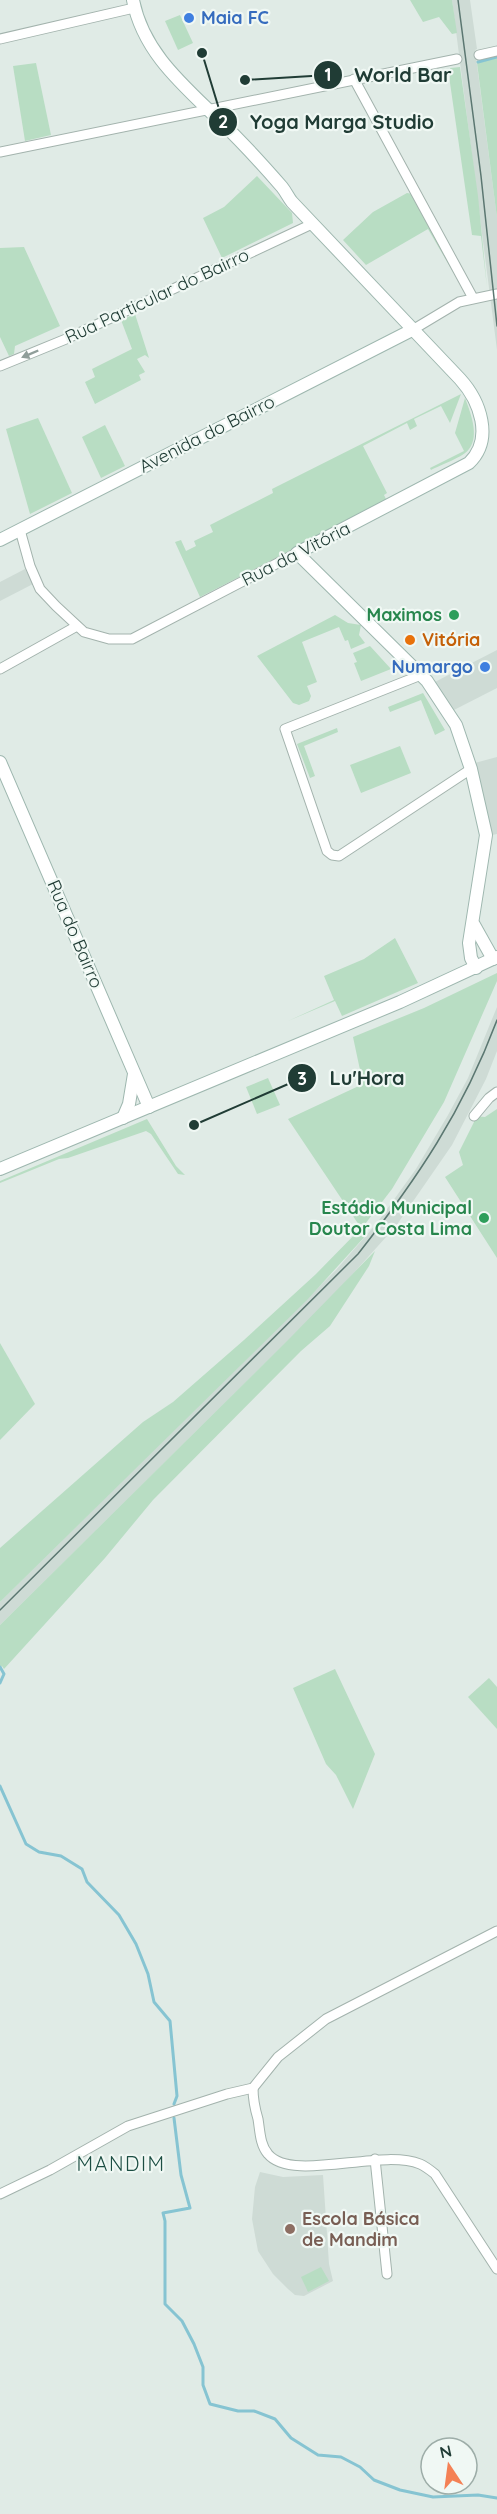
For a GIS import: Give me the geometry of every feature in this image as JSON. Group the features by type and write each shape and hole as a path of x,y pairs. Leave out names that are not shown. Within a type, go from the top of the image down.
{"street":[{"path":"0,39 134,4"},
{"name":"Rua da Vitória","path":"20,530 30,566 40,589 77,626 84,632 109,639 132,639 460,468 477,453 481,442 482,426 474,398 463,382 312,224 291,201 283,188 153,50 140,28 134,4"},
{"path":"479,55 497,51"},
{"path":"0,152 457,59"},
{"path":"354,79 473,298"},
{"name":"Rua Particular do Bairro","path":"2,365 66,339 312,224"},
{"path":"414,329 459,302 497,294"},
{"name":"Avenida do Bairro","path":"0,540 414,329"},
{"path":"297,553 421,675 456,725 471,769 486,836 474,925 470,936 469,951 476,968"},
{"path":"0,669 77,626"},
{"path":"421,675 285,729 326,849 329,854 339,856 471,769"},
{"name":"Rua do Bairro","path":"0,762 149,1107"},
{"path":"0,1169 368,1016 476,968 495,958 474,925"},
{"path":"123,1118 129,1104 134,1073"},
{"path":"474,1116 497,1092"},
{"path":"0,2194 50,2170 128,2126 227,2094 253,2088 278,2057 326,2019 497,1931"},
{"path":"253,2088 263,2147 270,2156 284,2165 299,2166 375,2159 405,2159 421,2164 435,2174 497,2269"},
{"path":"375,2159 387,2274"}],"shaded area":[{"path":"452,0 470,0 477,49 475,50 497,218 497,350"},
{"path":"25,569 33,584 0,601 0,582"},
{"path":"497,650 497,688 450,712 431,684"},
{"path":"497,757 497,834 487,836 471,764"},
{"path":"497,1007 497,1051 486,1079 452,1145 396,1226 332,1297 0,1625 0,1602 336,1270 377,1223 416,1169 448,1115 468,1078"},
{"name":"Escola Básica de Mandim","path":"260,2172 283,2177 323,2175 329,2264 333,2281 304,2296 295,2295 288,2289 273,2274 258,2251 252,2219 255,2187"}],"green space":[{"path":"410,0 452,0 457,33 452,34 439,17 423,22"},
{"path":"180,15 193,43 178,50 165,21"},
{"path":"497,58 497,218 477,63"},
{"path":"36,63 51,135 25,141 13,66"},
{"path":"460,67 478,196 487,287 481,236 472,235 450,83 450,68"},
{"path":"257,176 292,213 293,223 222,258 203,218 224,207"},
{"path":"407,193 413,194 455,271 453,272 428,229 366,265 343,240 373,212"},
{"path":"24,247 60,326 15,346 14,354 9,356 0,337 0,248"},
{"path":"135,314 149,358 145,355 137,359 145,372 139,375 141,380 95,404 85,382 95,377 92,369 132,349 121,320"},
{"path":"461,394 450,423 441,406 414,419 417,426 410,430 407,423 363,446 387,493 384,495 387,501 200,597 175,542 181,540 186,551 196,546 194,541 213,532 210,525 273,493 272,489"},
{"path":"465,398 473,424 472,444 462,455 431,470 430,468 464,451 455,433"},
{"path":"38,418 72,493 30,514 6,429"},
{"path":"105,425 125,466 101,478 82,437"},
{"path":"335,615 348,623 361,625 359,635 365,643 351,649 339,627 302,642 317,682 307,686 311,696 309,701 299,705 293,703 257,656"},
{"path":"370,646 391,669 361,681 353,653"},
{"path":"423,693 445,730 435,735 421,700 390,712 388,707"},
{"path":"337,728 338,732 304,746 315,776 310,778 297,744"},
{"path":"400,746 411,773 361,793 350,765"},
{"path":"395,938 418,983 342,1016 335,1001 288,1021 334,1000 324,976 364,959"},
{"path":"497,973 497,981 444,1102 392,1189 362,1228 368,1233 307,1300 0,1602 0,1548 143,1422 173,1402 244,1340 316,1274 361,1228 288,1119 363,1084 353,1037 424,1008"},
{"path":"268,1078 280,1105 257,1114 246,1087"},
{"name":"Estádio Municipal Doutor Costa Lima","path":"497,1109 497,1258 445,1177 463,1165 459,1152 474,1122 474,1116 485,1117"},
{"path":"147,1119 176,1166 185,1175 178,1174 151,1134 146,1131 68,1158 59,1159 0,1183 0,1181"},
{"path":"375,1251 369,1266 330,1326 301,1351 153,1500 105,1558 4,1669 2,1666 0,1668 0,1625"},
{"path":"0,1343 35,1404 0,1440"},
{"path":"335,1669 375,1754 353,1809 336,1775 326,1764 293,1688"},
{"path":"489,1678 497,1687 497,1729 468,1697"},
{"path":"321,2267 329,2281 308,2292 301,2277"}],"waterway":[{"path":"478,62 497,57"},
{"path":"0,1667 4,1674 0,1683"},
{"path":"0,1786 26,1844 39,1852 61,1856 82,1869 87,1882 119,1915 136,1944 148,1974 154,2002 170,2021 177,2096 174,2104"},
{"path":"174,2118 181,2175 190,2208 163,2213 165,2221 165,2304 182,2321 194,2344 203,2367 203,2385 210,2404 238,2411 254,2411 275,2419 291,2438 318,2455 341,2457 360,2467 374,2480 400,2490 433,2497 478,2495 497,2498"}],"tram line":[{"path":"458,0 481,176 497,326"},
{"path":"0,1610 358,1254 400,1199 437,1143 469,1084 497,1020"}],"place":[{"name":"Maia FC","path":"189,18"},
{"name":"Yoga Marga Studio","path":"202,53"},
{"name":"World Bar","path":"245,80"},
{"name":"Maximos","path":"454,615"},
{"name":"Vitória","path":"410,640"},
{"name":"Numargo","path":"485,667"},
{"name":"Lu'Hora","path":"194,1125"},
{"name":"Estádio Municipal Doutor Costa Lima","path":"484,1218"},
{"name":"Escola Básica de Mandim","path":"290,2229"}],"district":[{"name":"MANDIM","path":"121,2164"}]}
